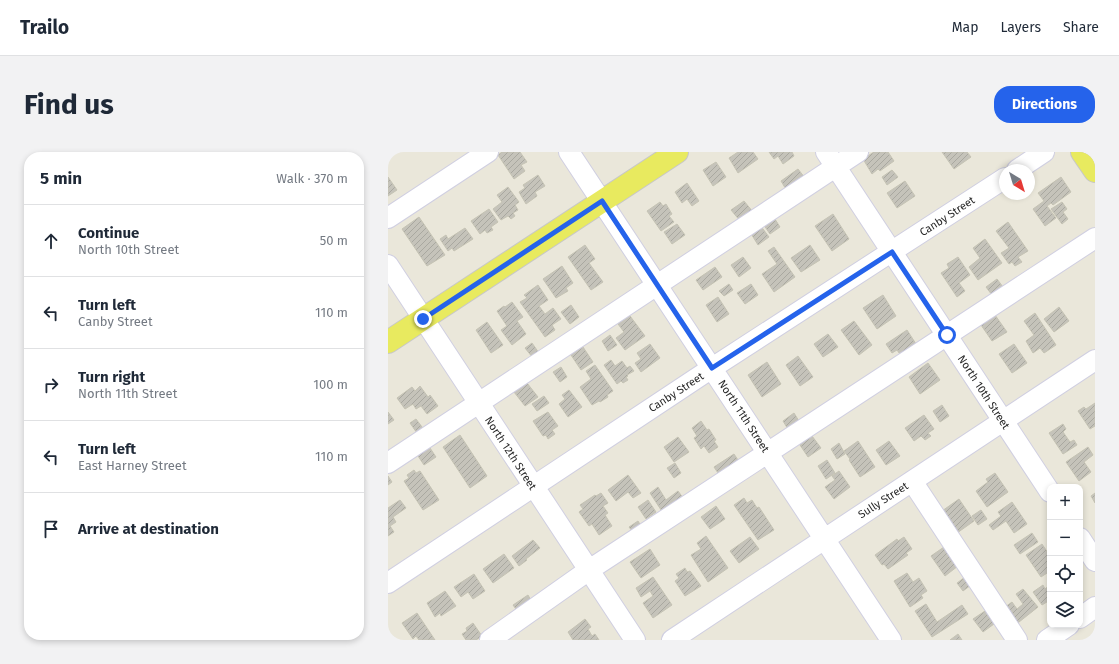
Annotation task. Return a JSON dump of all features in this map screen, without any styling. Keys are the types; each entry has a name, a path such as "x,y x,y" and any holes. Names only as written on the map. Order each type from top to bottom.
{"main road":[{"path":"388,342 677,152"},
{"path":"1082,152 1095,171"}],"street":[{"path":"388,218 488,152"},
{"name":"North 11th Street","path":"569,152 891,640"},
{"path":"388,463 657,285 831,159 858,152"},
{"path":"1026,164 1044,152"},
{"name":"North 10th Street","path":"831,159 1047,487"},
{"name":"Canby Street","path":"388,582 712,368 999,182"},
{"path":"490,640 589,570 1095,238"},
{"name":"North 12th Street","path":"388,265 635,640"},
{"name":"Sully Street","path":"672,640 1003,421 1093,364"},
{"path":"912,481 1017,640"},
{"path":"1083,543 1095,561"},
{"path":"1083,616 1095,608"},
{"path":"1047,640 1065,628"}],"building":[{"path":"502,152 520,152 527,162 521,165 525,171 514,179 498,155"},
{"path":"738,152 753,152 758,159 738,173 729,158"},
{"path":"769,152 792,152 794,156 783,164 778,156 774,159"},
{"path":"874,152 888,152 894,161 880,171 878,169 872,174 863,159"},
{"path":"942,152 967,152 971,157 954,169"},
{"path":"716,162 726,177 713,186 703,170"},
{"path":"798,169 805,178 787,191 781,181"},
{"path":"892,170 898,177 887,185 882,177"},
{"path":"538,175 545,186 535,192 537,196 526,204 519,192 525,188 523,185"},
{"path":"388,177 397,190 388,196"},
{"path":"1061,177 1071,192 1053,205 1051,203 1047,206 1056,218 1045,226 1033,209 1044,201 1038,193"},
{"path":"905,181 915,196 897,208 887,193"},
{"path":"687,183 699,201 692,206 687,199 682,203 675,192"},
{"path":"508,187 519,202 515,205 518,210 513,213 515,216 511,219 508,216 501,220 493,209 502,202 497,195"},
{"path":"744,201 753,212 741,222 731,210"},
{"path":"660,202 663,206 666,204 672,214 669,216 674,222 661,231 647,211"},
{"path":"1062,202 1067,209 1063,212 1068,219 1062,224 1051,209"},
{"path":"489,209 498,222 491,227 493,230 487,233 485,230 480,234 471,221"},
{"path":"833,214 849,239 832,251 815,226"},
{"path":"773,216 780,227 770,234 763,224"},
{"path":"419,217 445,255 427,266 402,229"},
{"path":"1008,222 1028,251 1018,257 1022,262 1015,266 1012,262 1009,264 1001,253 1009,248 996,231"},
{"path":"677,224 685,235 672,244 664,232"},
{"path":"760,225 769,237 758,245 750,232"},
{"path":"465,228 473,239 454,251 452,248 448,251 440,239 446,235 448,239"},
{"path":"985,239 1002,263 978,280 969,267 980,258 973,248"},
{"path":"585,245 595,259 589,263 603,282 591,290 568,257"},
{"path":"810,245 820,260 801,272 791,258"},
{"path":"774,247 795,277 774,292 762,274 777,264 768,251"},
{"path":"743,257 751,268 739,277 731,265"},
{"path":"958,257 970,275 959,283 965,291 957,297 941,273 949,268 947,264"},
{"path":"562,266 573,283 566,288 568,291 556,298 543,279"},
{"path":"715,267 722,277 703,290 696,280"},
{"path":"997,279 1006,291 995,299 986,287"},
{"path":"729,284 733,290 724,296 719,291"},
{"path":"751,284 758,295 745,304 737,293"},
{"path":"538,285 548,300 539,306 545,314 553,308 561,319 552,325 555,330 545,337 520,302 527,298 524,295"},
{"path":"883,295 896,316 877,329 863,308"},
{"path":"718,297 729,314 717,322 706,305"},
{"path":"512,302 523,317 517,321 526,334 512,345 501,330 507,326 497,311"},
{"path":"571,305 579,317 570,324 561,312"},
{"path":"1059,307 1069,321 1054,332 1044,319"},
{"path":"1035,313 1056,345 1044,353 1040,348 1033,353 1026,341 1034,335 1024,321"},
{"path":"995,315 1007,332 992,341 981,325"},
{"path":"630,316 645,336 625,350 616,338 624,332 618,324"},
{"path":"854,321 872,345 859,355 841,330"},
{"path":"487,322 503,345 491,353 476,330"},
{"path":"907,330 918,347 902,357 897,350 892,353 886,344"},
{"path":"828,334 838,347 823,357 814,344"},
{"path":"610,335 617,345 608,351 602,341"},
{"path":"532,343 539,353 533,358 525,348"},
{"path":"650,344 660,358 641,372 635,363 641,359 637,353"},
{"path":"1014,344 1027,363 1012,373 999,354"},
{"path":"583,347 593,362 581,370 571,355"},
{"path":"798,356 813,377 800,386 786,365"},
{"path":"611,360 615,366 622,361 627,368 630,366 634,371 627,375 628,376 626,377 628,380 623,383 621,381 617,384 604,365"},
{"path":"767,362 781,384 762,397 748,375"},
{"path":"928,363 940,380 920,394 909,377"},
{"path":"595,365 613,391 607,395 608,397 592,405 580,387 591,379 586,371"},
{"path":"561,367 567,377 560,382 553,372"},
{"path":"527,383 538,397 525,406 514,392"},
{"path":"420,386 428,397 430,395 438,406 427,414 421,406 416,409 413,404 405,409 397,398 412,387 415,391"},
{"path":"569,390 582,407 568,417 559,404 565,399 562,395"},
{"path":"544,396 549,403 537,411 532,404"},
{"path":"1095,403 1095,426 1090,429 1078,411 1084,407 1086,409"},
{"path":"942,405 949,416 940,422 933,411"},
{"path":"388,412 394,420 388,424"},
{"path":"548,412 558,426 552,430 555,434 548,439 546,435 543,436 533,421"},
{"path":"794,413 802,426 791,434 783,421"},
{"path":"924,415 934,429 928,433 931,436 925,440 921,436 914,441 905,428"},
{"path":"416,419 425,431 419,436 410,423"},
{"path":"701,421 707,430 709,429 716,440 714,441 718,447 709,453 704,446 701,449 694,438 697,436 692,428"},
{"path":"1063,424 1066,429 1063,432 1070,442 1074,440 1077,445 1063,454 1049,433"},
{"path":"460,435 487,476 470,488 443,447"},
{"path":"812,436 821,448 808,457 800,445"},
{"path":"678,437 689,452 674,462 664,447"},
{"path":"858,441 875,467 860,477 844,451"},
{"path":"889,441 900,456 886,465 876,450"},
{"path":"839,443 845,454 837,459 831,449"},
{"path":"428,445 436,457 424,465 416,453"},
{"path":"1088,447 1093,455 1084,462 1091,472 1079,481 1066,462"},
{"path":"734,454 742,466 722,479 714,467"},
{"path":"827,460 835,473 826,479 818,466"},
{"path":"675,463 681,473 674,478 667,468"},
{"path":"414,470 416,473 420,471 439,500 423,510 404,481 409,478 407,475"},
{"path":"839,471 850,487 834,499 825,487 835,480 832,476"},
{"path":"995,473 1008,492 987,507 976,491 988,482 986,479"},
{"path":"628,475 641,493 633,498 628,492 616,501 608,490"},
{"path":"388,476 392,482 388,485"},
{"path":"658,487 666,500 678,491 686,502 665,516 650,493"},
{"path":"601,493 608,503 603,506 608,513 605,515 612,526 599,535 592,524 589,526 579,512 583,509 580,505 595,495 596,496"},
{"path":"1095,493 1095,503 1091,496"},
{"path":"744,498 747,503 752,500 757,508 759,507 774,530 758,540 734,505"},
{"path":"959,499 974,521 957,533 942,511"},
{"path":"400,500 406,508 393,517 396,522 390,526 394,532 388,536 388,508"},
{"path":"648,500 656,512 646,519 638,507"},
{"path":"1012,502 1027,524 1014,533 1006,521 993,530 989,525 1001,516 998,512"},
{"path":"716,506 725,519 710,529 701,517"},
{"path":"981,510 987,519 978,525 972,516"},
{"path":"638,521 644,531 636,536 629,527"},
{"path":"1032,533 1038,542 1020,554 1014,545"},
{"path":"706,536 728,568 708,582 691,555 701,549 697,543"},
{"path":"750,537 759,549 739,563 730,551"},
{"path":"904,537 912,549 906,553 908,555 888,569 884,564 882,565 875,555 897,539 898,541"},
{"path":"533,540 540,548 519,566 512,556"},
{"path":"1042,544 1047,552 1047,573 1041,577 1026,555"},
{"path":"944,547 958,566 945,576 931,556"},
{"path":"650,549 660,565 641,578 630,562"},
{"path":"504,554 514,568 493,583 483,569"},
{"path":"685,568 687,572 690,571 701,586 685,596 675,581 679,578 676,574"},
{"path":"907,573 913,582 919,578 927,591 921,595 923,598 910,607 894,581"},
{"path":"474,574 485,591 473,599 468,592 461,597 454,587"},
{"path":"969,574 975,582 963,591 957,583"},
{"path":"653,577 672,605 653,618 643,603 653,596 650,591 641,597 636,588"},
{"path":"1043,585 1045,589 1047,587 1047,602 1042,605 1033,592"},
{"path":"1023,589 1038,607 1014,626 1001,610 1012,602 1017,609 1023,604 1016,594"},
{"path":"445,591 456,606 441,616 440,613 435,617 427,603"},
{"path":"528,595 532,602 518,612 513,605"},
{"path":"926,604 937,622 962,605 968,614 932,637 915,611"},
{"path":"985,611 994,624 983,632 973,619"},
{"path":"417,613 435,640 419,640 416,636 413,639 402,623"},
{"path":"585,619 591,627 588,629 592,636 595,634 599,640 573,640 568,632"},
{"path":"473,623 482,636 476,640 466,640 462,634 467,631 466,628"},
{"path":"958,634 962,640 950,640"}],"route":[{"path":"423,319 602,201 712,368 892,252 947,335"}]}
